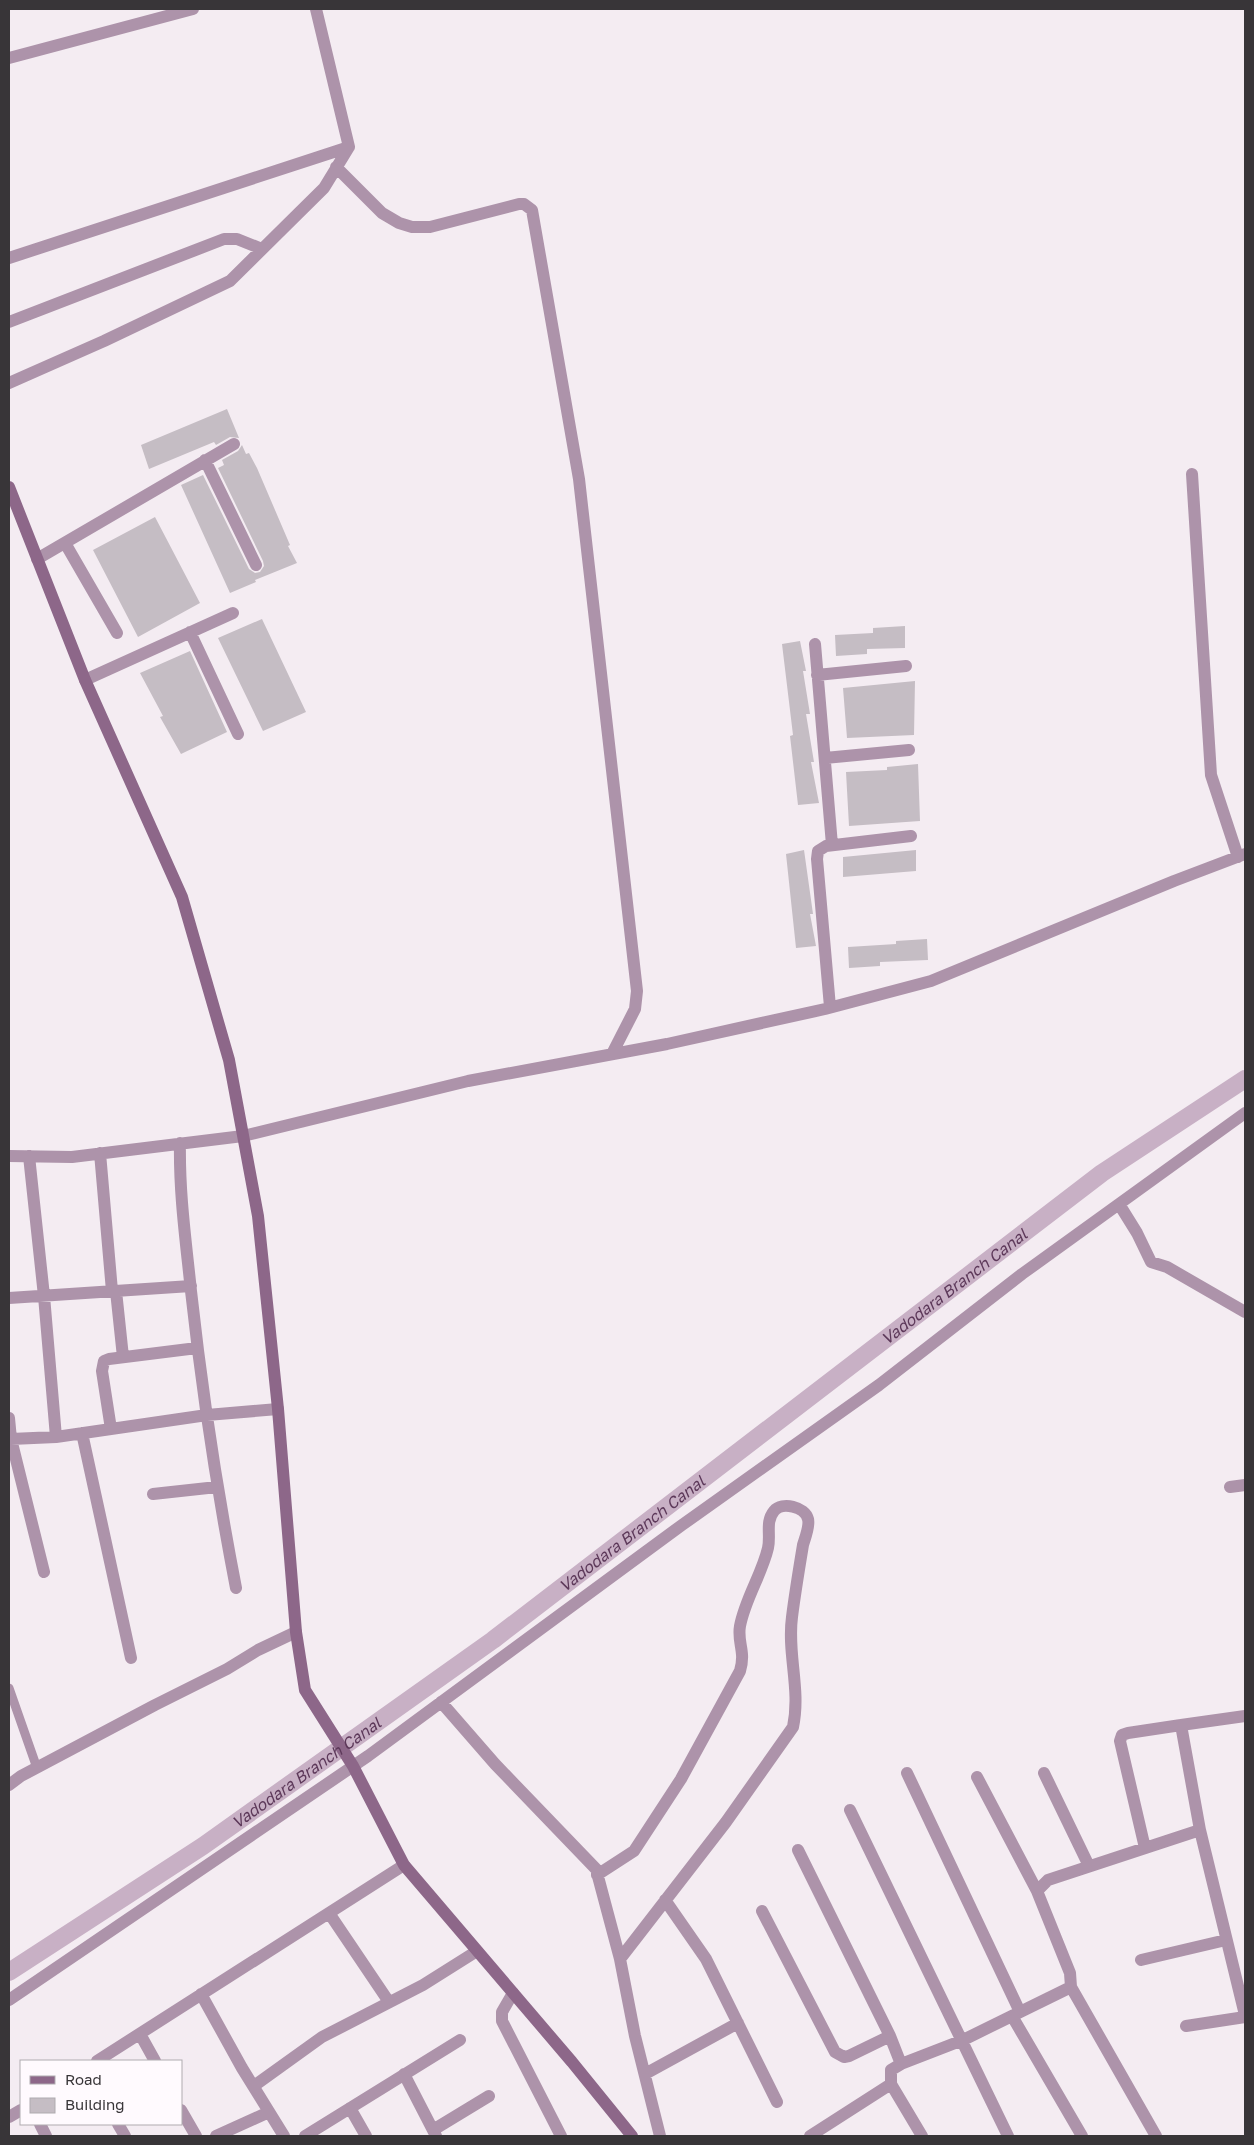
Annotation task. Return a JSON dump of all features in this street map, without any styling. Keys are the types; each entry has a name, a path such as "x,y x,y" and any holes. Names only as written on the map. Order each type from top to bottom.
{"street":[{"path":"9,58 193,9"},
{"path":"9,383 104,341 230,281 324,188 349,147 316,9"},
{"path":"9,258 349,147"},
{"path":"336,167 382,213 399,223 412,227 430,227 519,204 524,204 532,210 579,479 637,991 635,1009 612,1054"},
{"path":"9,322 224,238 238,239 262,250"},
{"path":"37,559 234,444"},
{"path":"205,460 256,565"},
{"path":"9,1156 72,1157 243,1136 468,1081 612,1054 830,1007 931,981 1242,856 1211,775 1192,474"},
{"path":"9,487 85,680 182,897 229,1060 258,1216 278,1409 296,1632 305,1690 351,1762 404,1865 514,1993 632,2136"},
{"path":"65,543 117,633"},
{"path":"85,680 233,613"},
{"path":"190,632 238,734"},
{"path":"815,644 832,845"},
{"path":"818,675 906,666"},
{"path":"825,758 909,750"},
{"path":"830,1007 817,860 818,851 832,845 911,836"},
{"path":"9,2000 351,1762 441,1702 879,1385 1022,1274 1245,1113"},
{"path":"180,1143 180,1182 197,1348 217,1487 236,1588"},
{"path":"100,1153 114,1291 123,1357"},
{"path":"29,1156 44,1296 56,1437"},
{"path":"1119,1204 1138,1233 1150,1261 1167,1266 1245,1312"},
{"path":"9,1298 191,1286"},
{"path":"111,1429 102,1366 104,1361 197,1348"},
{"path":"11,1439 56,1437 206,1415 278,1409"},
{"path":"9,1418 11,1439 44,1572"},
{"path":"82,1433 131,1658"},
{"path":"1230,1487 1245,1485"},
{"path":"153,1494 217,1487"},
{"path":"597,1875 634,1851 681,1779 740,1671 744,1659 740,1626 768,1546 768,1522 774,1510 782,1505 804,1512 809,1524 803,1548 792,1620 793,1666 797,1691 797,1709 793,1727 726,1822 620,1959"},
{"path":"9,1785 155,1704 227,1669 258,1650 296,1632"},
{"path":"441,1702 495,1764 596,1869 620,1959 660,2136"},
{"path":"1145,1848 1120,1740 1122,1736 1128,1733 1181,1724 1245,1716"},
{"path":"1181,1724 1200,1830 1245,2016 1186,2026"},
{"path":"907,1773 1016,2014 1082,2136"},
{"path":"1044,1773 1089,1866"},
{"path":"977,1777 1037,1892 1070,1973 1071,1987 1156,2136"},
{"path":"850,1810 1008,2136"},
{"path":"1037,1892 1048,1880 1200,1830"},
{"path":"798,1850 890,2036 901,2064"},
{"path":"99,2060 404,1865"},
{"path":"665,1900 706,1959 777,2102"},
{"path":"762,1911 835,2052 844,2057 849,2056 890,2036"},
{"path":"329,1913 389,2002"},
{"path":"1141,1960 1226,1940"},
{"path":"254,2086 322,2037 423,1985 477,1950"},
{"path":"922,2136 891,2084 891,2070 901,2064 963,2040 1071,1987"},
{"path":"514,1993 502,2012 502,2021 561,2136"},
{"path":"201,1994 284,2136"},
{"path":"645,2074 738,2023"},
{"path":"140,2034 154,2060"},
{"path":"305,2136 460,2040"},
{"path":"404,2074 434,2133 489,2096"},
{"path":"810,2136 891,2084"},
{"path":"350,2108 366,2136"},
{"path":"9,2117 20,2111"},
{"path":"182,2112 196,2136"},
{"path":"216,2136 269,2112"},
{"path":"119,2125 125,2136"}],"lane":[{"path":"9,1688 37,1768"}],"building":[{"path":"227,409 239,438 230,437 216,445 214,442 149,469 141,445"},
{"path":"242,445 246,454 249,453 257,468 290,545 288,546 297,563 255,580 256,582 230,593 181,485 203,475 249,569 255,573 260,572 264,566 263,561 218,468 224,465 222,460 238,451"},
{"path":"155,517 200,603 138,637 93,550"},
{"path":"262,619 306,712 263,731 218,638"},
{"path":"905,626 905,648 867,649 867,654 836,656 835,635 873,633 873,628"},
{"path":"800,641 806,671 803,671 810,714 806,714 814,762 811,762 819,803 798,805 790,736 793,735 782,644"},
{"path":"190,651 227,732 181,754 160,717 163,716 140,673"},
{"path":"915,681 914,735 847,738 843,688"},
{"path":"918,764 920,821 849,826 846,772 887,770 887,767"},
{"path":"804,850 813,914 810,914 816,946 796,948 786,854"},
{"path":"916,850 916,871 843,877 843,857"},
{"path":"927,939 928,960 880,962 880,966 849,968 848,947 896,944 896,941"}],"waterway":[{"name":"Vadodara Branch Canal","path":"9,1972 203,1846 493,1640 1102,1173 1245,1079"}]}
